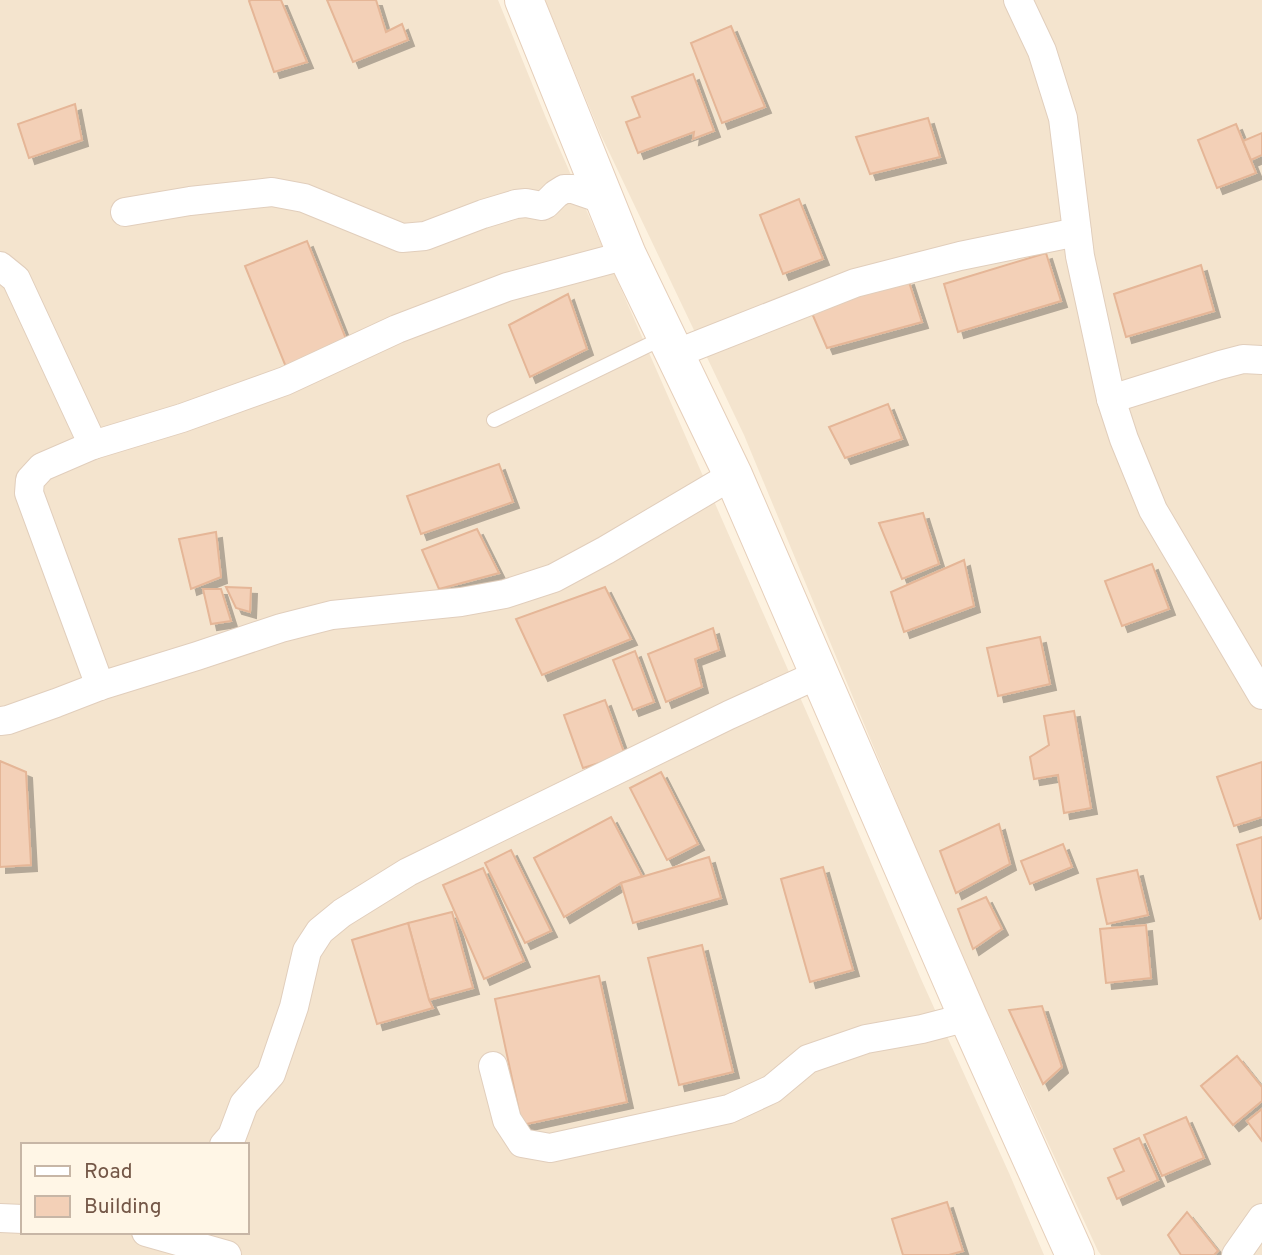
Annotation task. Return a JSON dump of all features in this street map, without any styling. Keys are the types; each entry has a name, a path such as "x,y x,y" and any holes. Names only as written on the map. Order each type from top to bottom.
{"street":[{"path":"524,0 627,255 733,475 968,1017 1075,1255"},
{"path":"1018,0 1042,51 1063,118 1080,256 1111,399 1124,439 1153,510 1262,695"},
{"path":"125,212 190,201 272,192 304,198 402,238 425,236 516,204 542,206 564,189 573,189 605,201"},
{"path":"671,345 855,283 960,256 1077,232"},
{"path":"100,686 29,493 34,474 41,467 93,445 182,418 285,381 397,329 508,287 627,255"},
{"path":"0,266 16,279 93,445"},
{"path":"1111,399 1243,359 1262,360"},
{"path":"0,721 281,628 332,615 461,602 505,594 554,578 733,475"},
{"path":"226,1143 232,1136 244,1104 271,1074 294,1007 307,951 320,931 342,913 408,872 729,715 819,674"},
{"path":"493,1066 507,1120 523,1143 550,1148 729,1109 772,1089 808,1059 866,1040 968,1017"},
{"path":"0,1218 21,1219"},
{"path":"1236,1255 1262,1218"},
{"path":"153,1234 227,1255"}],"lane":[{"path":"494,420 671,345"}],"shaded area":[{"path":"0,0 498,0 546,118 1044,1255 0,1255"},
{"path":"545,0 1262,0 1262,1255 1101,1255 1098,1251 953,938 744,435 600,133"}],"building":[{"path":"281,0 307,62 274,72 249,1"},
{"path":"327,0 376,0 386,32 402,24 408,40 353,62"},
{"path":"731,26 765,107 722,123 691,43"},
{"path":"693,74 714,131 693,139 694,132 638,153 626,122 640,117 632,97"},
{"path":"75,104 82,140 29,158 18,124"},
{"path":"928,118 940,157 870,174 856,137"},
{"path":"1236,124 1256,173 1217,188 1198,140"},
{"path":"1262,133 1262,155 1251,160 1243,141"},
{"path":"799,199 823,259 783,274 760,215"},
{"path":"307,241 348,344 288,372 245,266"},
{"path":"1046,253 1061,301 958,332 944,284"},
{"path":"1201,265 1214,311 1126,337 1114,294"},
{"path":"908,279 922,322 827,348 811,311"},
{"path":"568,294 587,349 530,377 509,325"},
{"path":"888,404 902,439 845,458 829,427"},
{"path":"499,464 513,502 421,534 407,496"},
{"path":"923,513 939,564 902,579 879,523"},
{"path":"477,529 499,573 439,589 422,550"},
{"path":"216,532 221,577 191,589 179,539"},
{"path":"964,560 974,606 904,632 891,592"},
{"path":"1152,564 1169,609 1122,626 1105,581"},
{"path":"226,587 251,588 250,612 236,608"},
{"path":"605,587 631,639 542,675 516,619"},
{"path":"203,589 221,589 231,621 211,624"},
{"path":"713,628 719,650 695,659 702,687 666,702 648,654"},
{"path":"1040,637 1050,684 998,696 987,648"},
{"path":"635,651 654,702 633,710 613,660"},
{"path":"605,700 625,755 583,768 564,715"},
{"path":"1074,711 1091,808 1064,813 1058,775 1034,779 1030,757 1049,745 1044,716"},
{"path":"0,761 26,772 31,865 0,867"},
{"path":"1262,762 1262,817 1234,826 1217,777"},
{"path":"661,772 698,844 667,860 630,788"},
{"path":"611,817 642,876 621,883 564,917 534,858"},
{"path":"999,824 1010,864 956,893 940,851"},
{"path":"1262,837 1262,918 1260,919 1237,845"},
{"path":"1063,844 1072,867 1030,884 1021,861"},
{"path":"511,850 551,931 525,943 485,863"},
{"path":"709,857 721,898 633,923 621,883"},
{"path":"823,867 853,970 810,982 781,879"},
{"path":"483,868 524,961 484,979 443,885"},
{"path":"1137,870 1148,915 1107,924 1097,879"},
{"path":"986,897 1002,929 973,949 958,909"},
{"path":"452,912 473,988 429,1000 408,923"},
{"path":"408,923 433,1008 377,1024 352,940"},
{"path":"1146,925 1151,978 1106,983 1100,929"},
{"path":"702,945 733,1072 679,1085 648,958"},
{"path":"599,976 627,1102 522,1125 495,999"},
{"path":"1042,1006 1062,1067 1043,1084 1009,1010"},
{"path":"1237,1056 1262,1087 1262,1101 1233,1125 1201,1086"},
{"path":"1262,1109 1262,1141 1247,1121"},
{"path":"1186,1117 1204,1158 1162,1176 1144,1135"},
{"path":"1139,1138 1158,1180 1117,1199 1108,1178 1124,1171 1114,1149"},
{"path":"947,1202 963,1251 949,1255 903,1255 892,1219"},
{"path":"1187,1212 1218,1251 1214,1255 1181,1255 1168,1235"}]}
